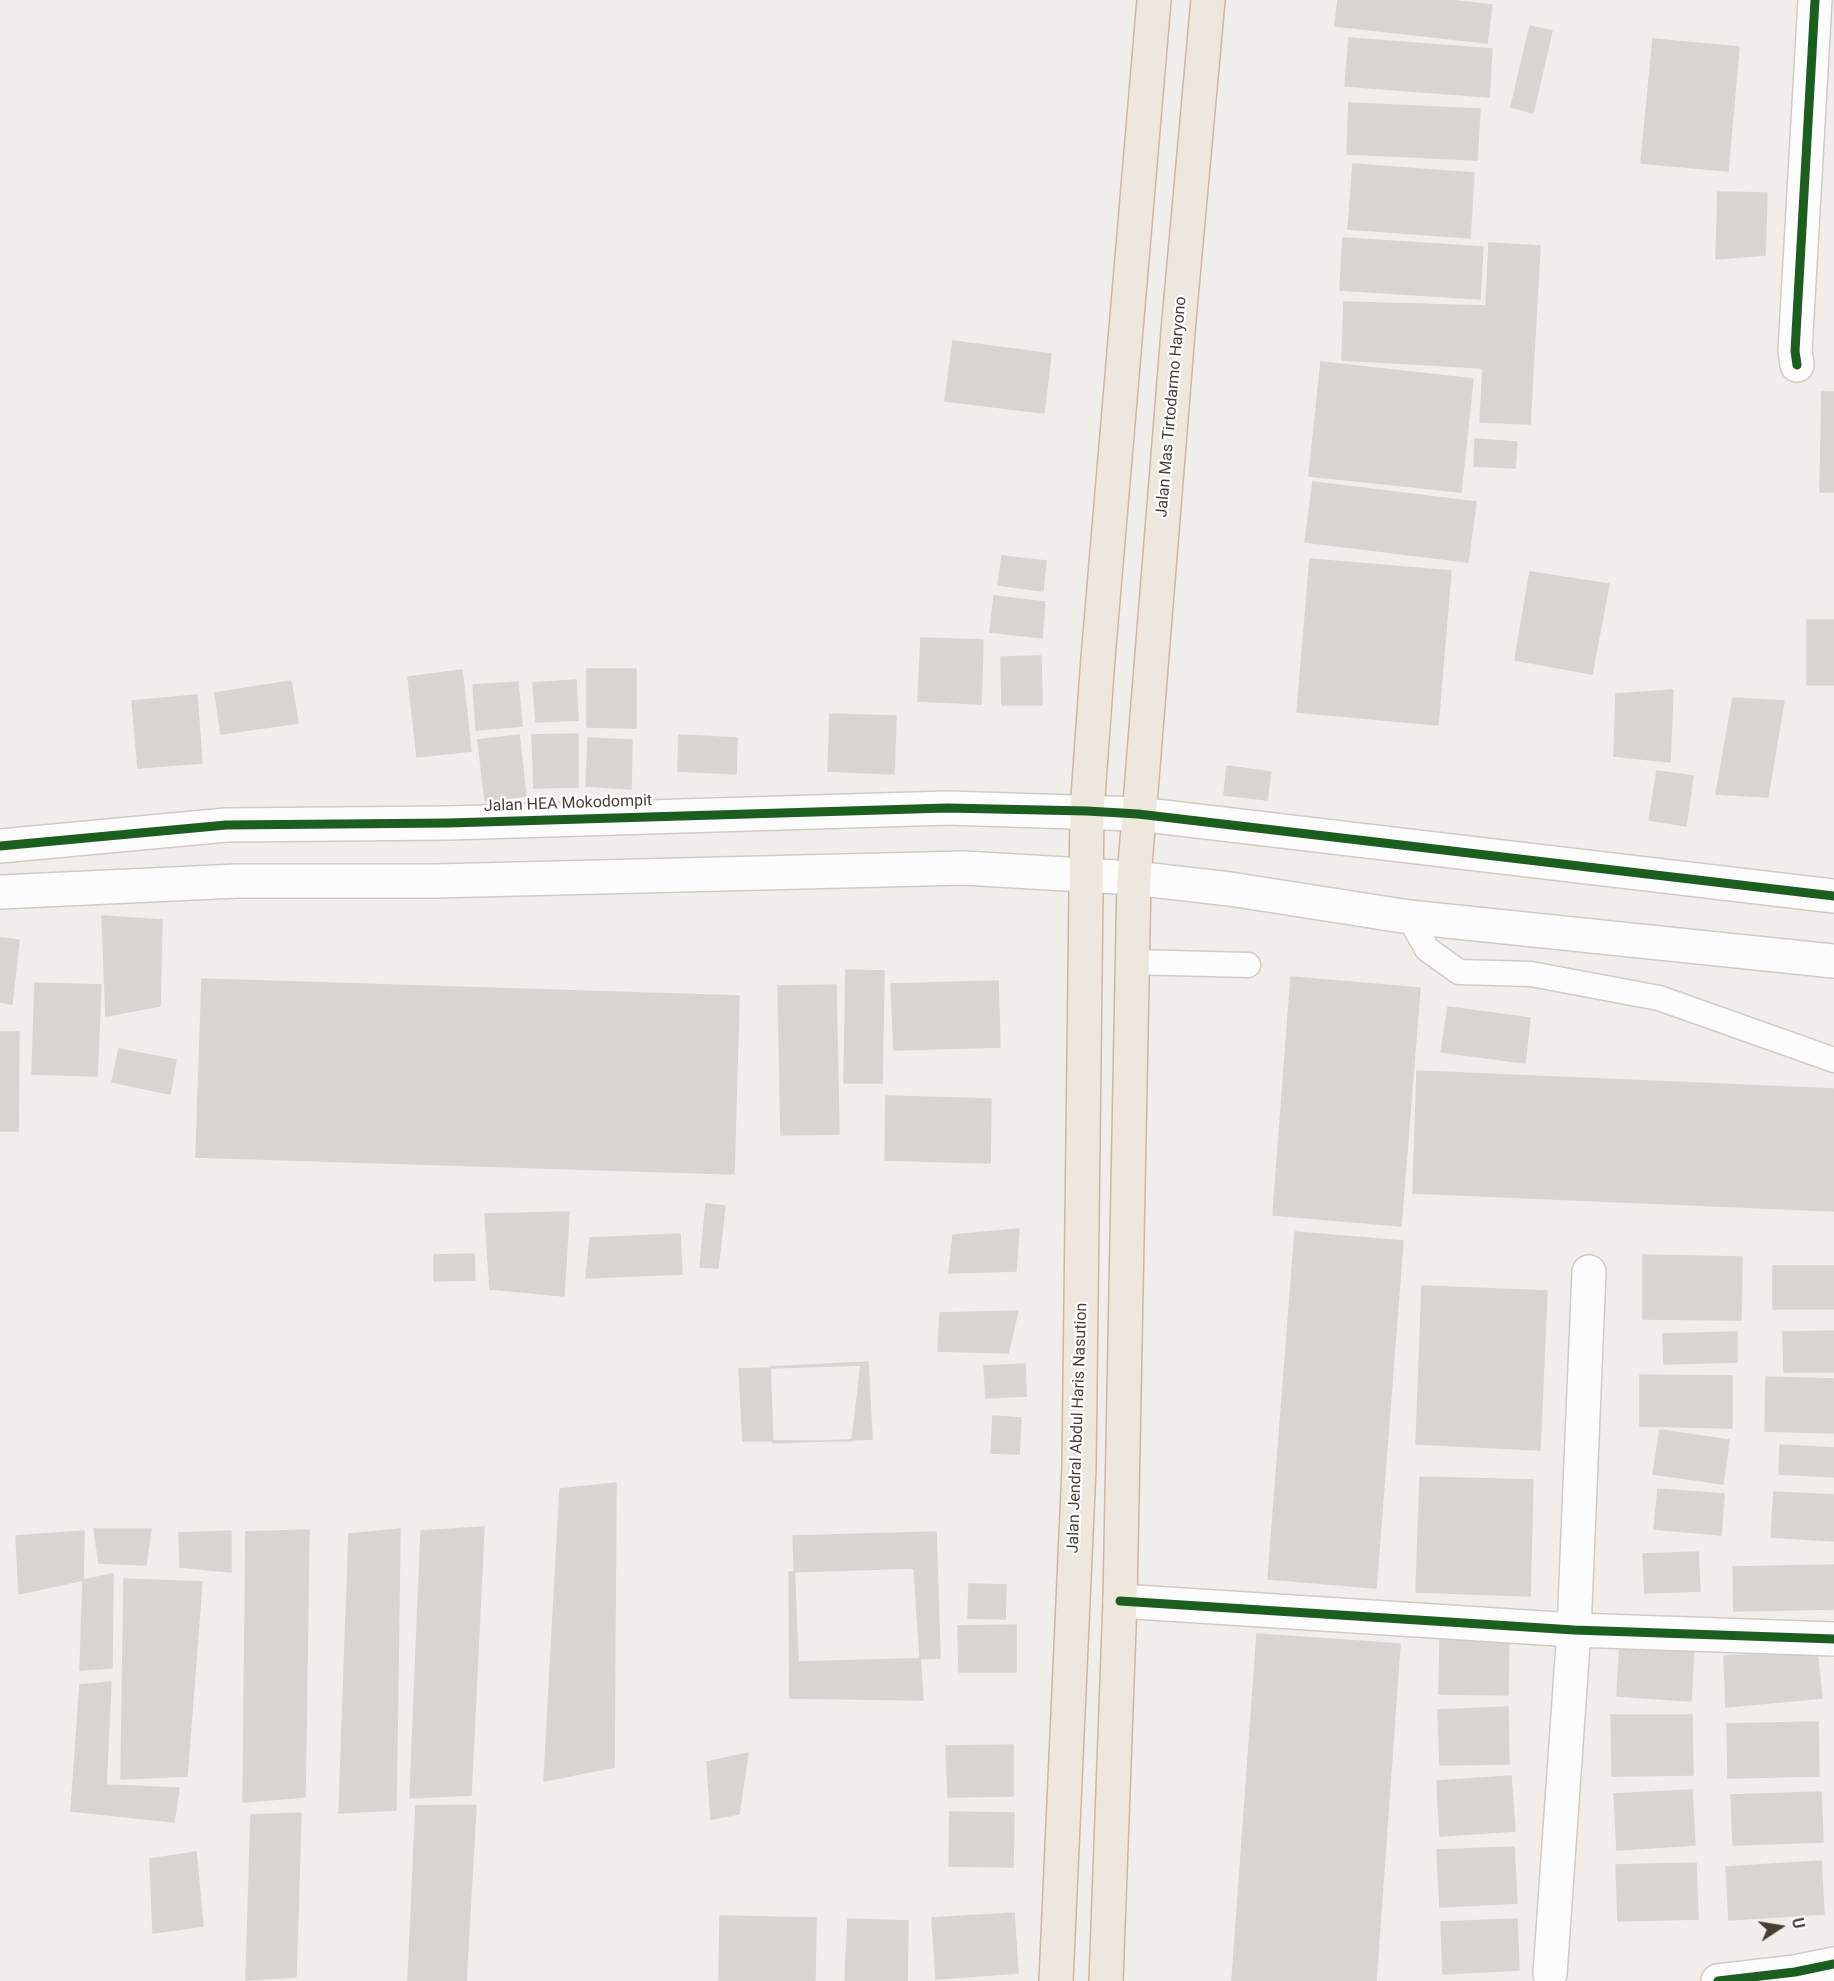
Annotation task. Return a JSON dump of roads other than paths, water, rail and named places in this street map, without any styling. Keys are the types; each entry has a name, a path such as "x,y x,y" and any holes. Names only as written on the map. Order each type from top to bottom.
{"highway":[{"path":"1087,811 1154,0"},
{"name":"Jalan Mas Tirtodarmo Haryono","path":"1134,878 1178,332 1208,0"},
{"name":"Jalan Jendral Abdul Haris Nasution","path":"1056,1981 1079,1468 1087,811"},
{"path":"1106,1981 1120,1601 1134,878"},
{"path":"1058,1918 1108,1922"}],"street":[{"path":"1797,365 1795,351 1815,0"},
{"name":"Jalan HEA Mokodompit","path":"0,846 226,825 448,823 947,808 1087,811 1138,814 1834,896"},
{"path":"115,835 119,886"},
{"path":"0,892 237,881 436,881 964,868 1134,878 1409,917 1834,961"},
{"path":"1550,1974 1574,1630 1589,1272"},
{"path":"1120,1601 1574,1630 1834,1639"},
{"path":"1718,1981 1795,1972 1834,1964"}],"lane":[{"path":"1409,917 1428,949 1459,972 1531,974 1659,998 1834,1060"},
{"path":"1132,962 1248,965"}]}
